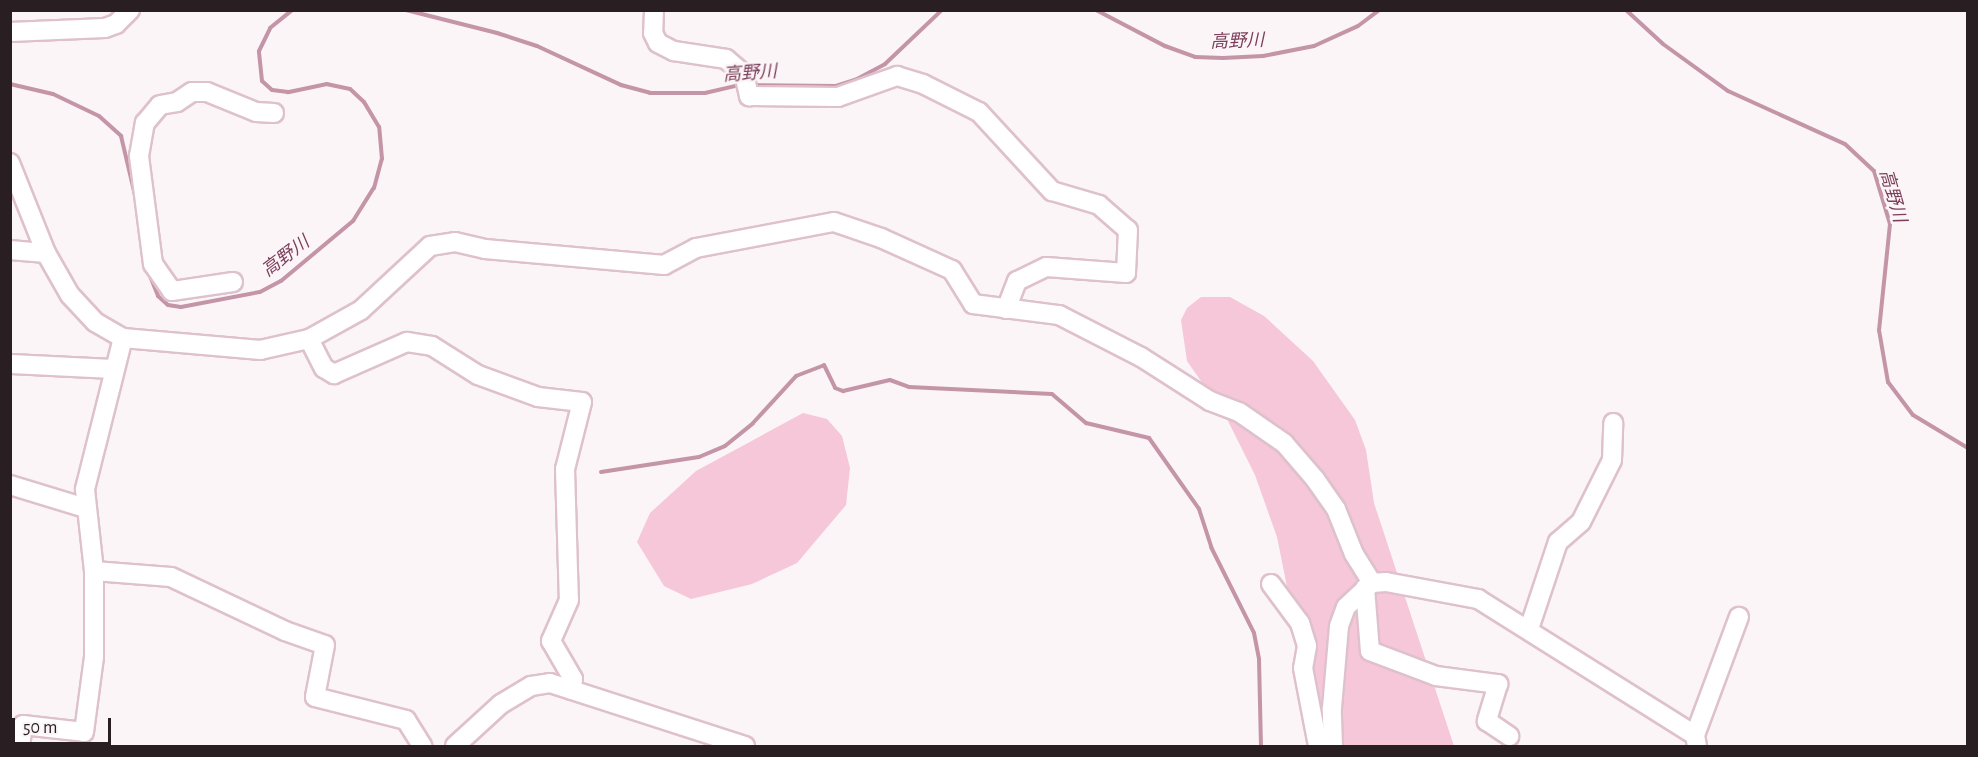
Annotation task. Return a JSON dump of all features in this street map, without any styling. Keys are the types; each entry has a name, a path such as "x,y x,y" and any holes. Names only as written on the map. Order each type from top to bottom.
{"street":[{"path":"10,32 105,28 116,24 130,10"},
{"path":"654,10 653,33 658,43 674,51 726,59 744,74 749,96 838,97 897,76 923,84 979,112 1052,190 1099,205 1128,230 1126,273 1046,267 1017,280 1006,309"},
{"path":"233,282 172,291 153,264 139,156 145,123 160,105 177,102 192,92 207,92 256,112 274,113"},
{"path":"10,163 46,253 81,309 95,322 123,338 260,350 309,339 361,310 430,246 455,243 496,250 664,265 696,248 834,222 952,270 973,304 1059,315 1141,357 1284,443 1336,509 1369,585 1370,651 1436,676 1498,684 1487,721 1509,736"},
{"path":"10,250 46,253"},
{"path":"20,747 23,725 84,732 94,657 94,571 85,508 85,489 123,338"},
{"path":"309,339 324,368 334,374 407,342 432,346 478,375 538,397 582,402 565,469 568,600 551,642 573,679 571,690"},
{"path":"10,364 114,369"},
{"path":"1529,629 1558,542 1581,522 1612,460 1613,423"},
{"path":"10,485 85,508"},
{"path":"94,571 171,577 285,631 325,645 315,697 406,720 422,747"},
{"path":"1270,584 1300,623 1307,646 1303,668 1318,747"},
{"path":"1332,747 1332,708 1339,626 1346,607 1369,585 1459,593 1478,599 1529,629 1696,741 1739,617"},
{"path":"455,747 501,704 531,686 550,683 745,747"}],"shaded area":[{"path":"1201,297 1230,297 1264,316 1313,361 1355,420 1366,450 1374,503 1454,746 1338,746 1297,636 1277,537 1255,475 1226,417 1187,361 1181,320 1187,308"},
{"path":"803,413 827,419 842,436 850,468 846,505 797,563 752,584 691,599 664,586 637,542 650,513 696,471"}],"waterway":[{"name":"高野川","path":"148,271 158,296 168,305 181,307 260,292 281,281 353,221 374,188 382,159 379,127 364,102 350,89 327,84 288,92 272,90 262,81 259,51 270,28 292,10"},
{"name":"高野川","path":"406,10 497,33 537,46 621,85 650,93 705,93 740,85"},
{"name":"高野川","path":"751,85 836,86 857,79 885,64 942,10"},
{"name":"高野川","path":"1096,10 1165,46 1195,57 1223,58 1263,56 1314,46 1358,26 1379,10"},
{"name":"高野川","path":"1626,10 1663,44 1728,91 1845,144 1874,171 1890,224 1879,330 1888,382 1913,415 1968,448"},
{"name":"高野川","path":"10,84 53,94 99,116 121,136 135,195"},
{"path":"601,472 699,457 725,446 753,423 796,376 824,365 835,388 843,391 890,380 909,387 1052,394 1086,423 1149,438 1199,509 1211,547 1254,633 1259,659 1261,746"}]}
